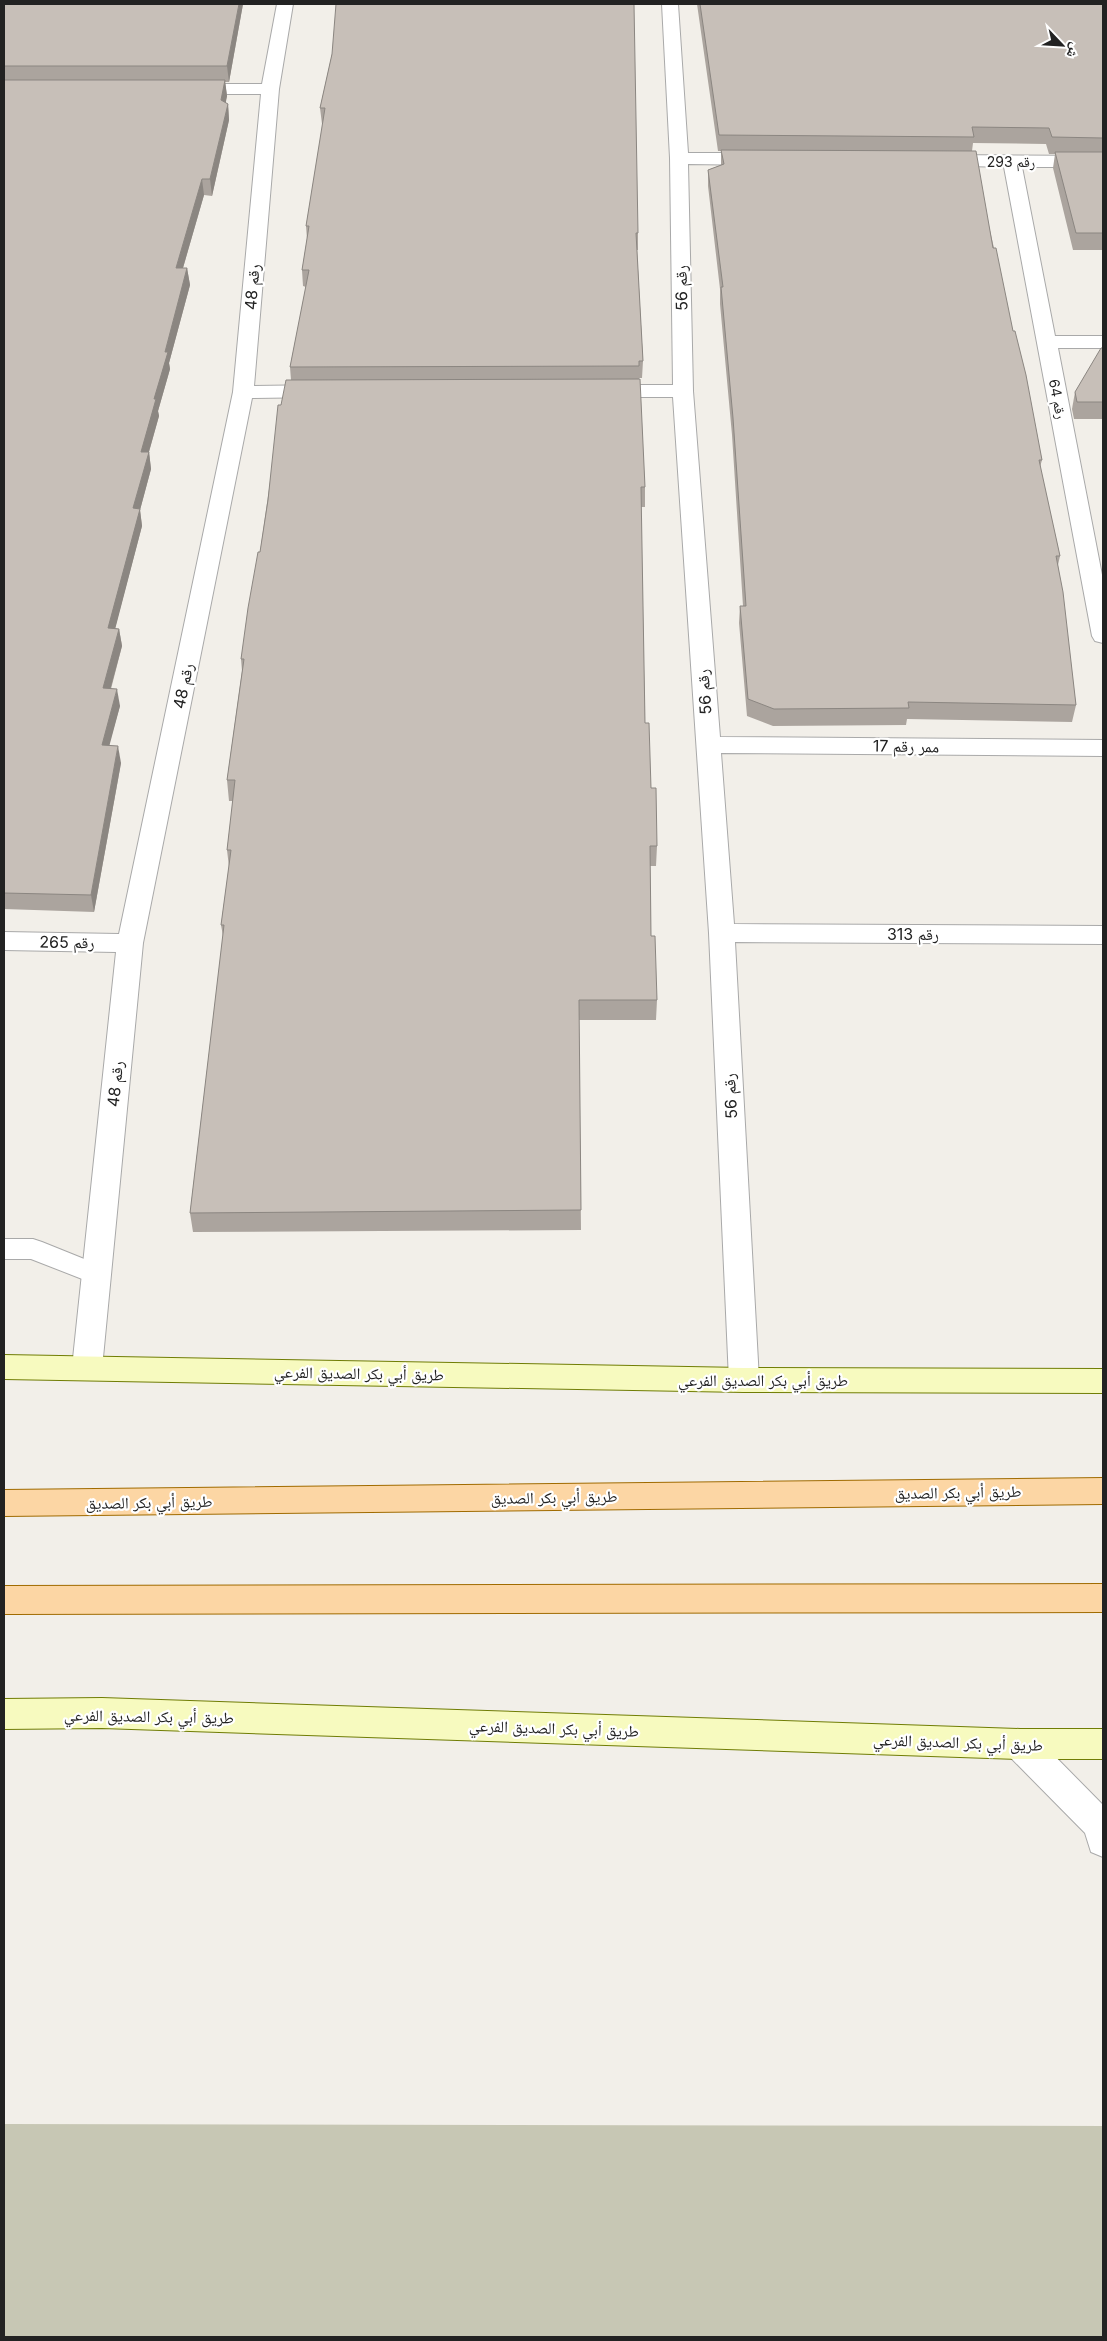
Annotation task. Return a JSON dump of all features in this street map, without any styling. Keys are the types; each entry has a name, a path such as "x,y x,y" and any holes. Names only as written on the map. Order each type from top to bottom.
{"main road":[{"name":"طريق أبي بكر الصديق الفرعي","path":"4,1367 744,1380 1103,1381"},
{"name":"طريق أبي بكر الصديق","path":"4,1503 1103,1491"},
{"path":"4,1600 1103,1598"},
{"name":"طريق أبي بكر الصديق الفرعي","path":"4,1714 102,1713 1020,1744 1103,1744"}],"street":[{"name":"رقم 48","path":"87,1368 95,1274 130,943 243,392 270,89 285,4"},
{"name":"رقم 56","path":"670,4 679,158 683,390 722,933 744,1380"},
{"path":"171,89 270,89"},
{"path":"679,158 777,159"},
{"name":"رقم 293","path":"924,161 1103,161"},
{"name":"رقم 64","path":"1012,162 1103,636"},
{"path":"1047,342 1103,342"},
{"path":"583,391 683,390"},
{"path":"243,392 343,391"},
{"name":"ممر رقم 17","path":"708,745 1103,748"},
{"name":"رقم 313","path":"722,933 1103,935"},
{"name":"رقم 265","path":"4,940 130,943"},
{"path":"1020,1744 1101,1826 1103,1841"}],"lane":[{"path":"4,1249 33,1249 95,1274"}],"shaded area":[{"path":"4,2124 1103,2126 1103,2337 4,2337"}],"building":[{"path":"4,4 239,4 227,66 4,66"},
{"path":"336,4 634,4 638,233 636,233 643,361 639,361 639,366 290,367 309,270 302,270 309,226 306,226 325,108 320,108 332,54"},
{"path":"700,4 1103,4 1103,138 1052,137 1049,128 972,127 974,137 719,135"},
{"path":"4,80 225,80 221,100 228,104 210,179 202,179 176,268 187,268 165,352 168,352 141,452 149,452 133,508 140,509 108,628 119,629 103,688 117,689 102,745 118,746 91,895 4,893"},
{"path":"721,150 976,151 993,248 996,248 1013,331 1015,331 1026,375 1042,460 1039,460 1060,556 1056,556 1063,592 1076,705 908,702 909,708 774,709 748,699 740,606 746,606 733,418 721,287 723,287 708,170 724,164"},
{"path":"1055,152 1103,152 1103,233 1076,233"},
{"path":"1101,348 1103,348 1103,402 1077,402 1075,392"},
{"path":"640,379 645,487 641,487 645,723 649,723 651,788 656,788 657,846 650,846 651,936 655,936 657,1000 579,1000 581,1210 190,1213 224,925 221,925 231,850 227,850 235,780 227,780 244,659 241,659 248,608 258,552 260,552 268,500 278,405 281,405 286,380"}]}
